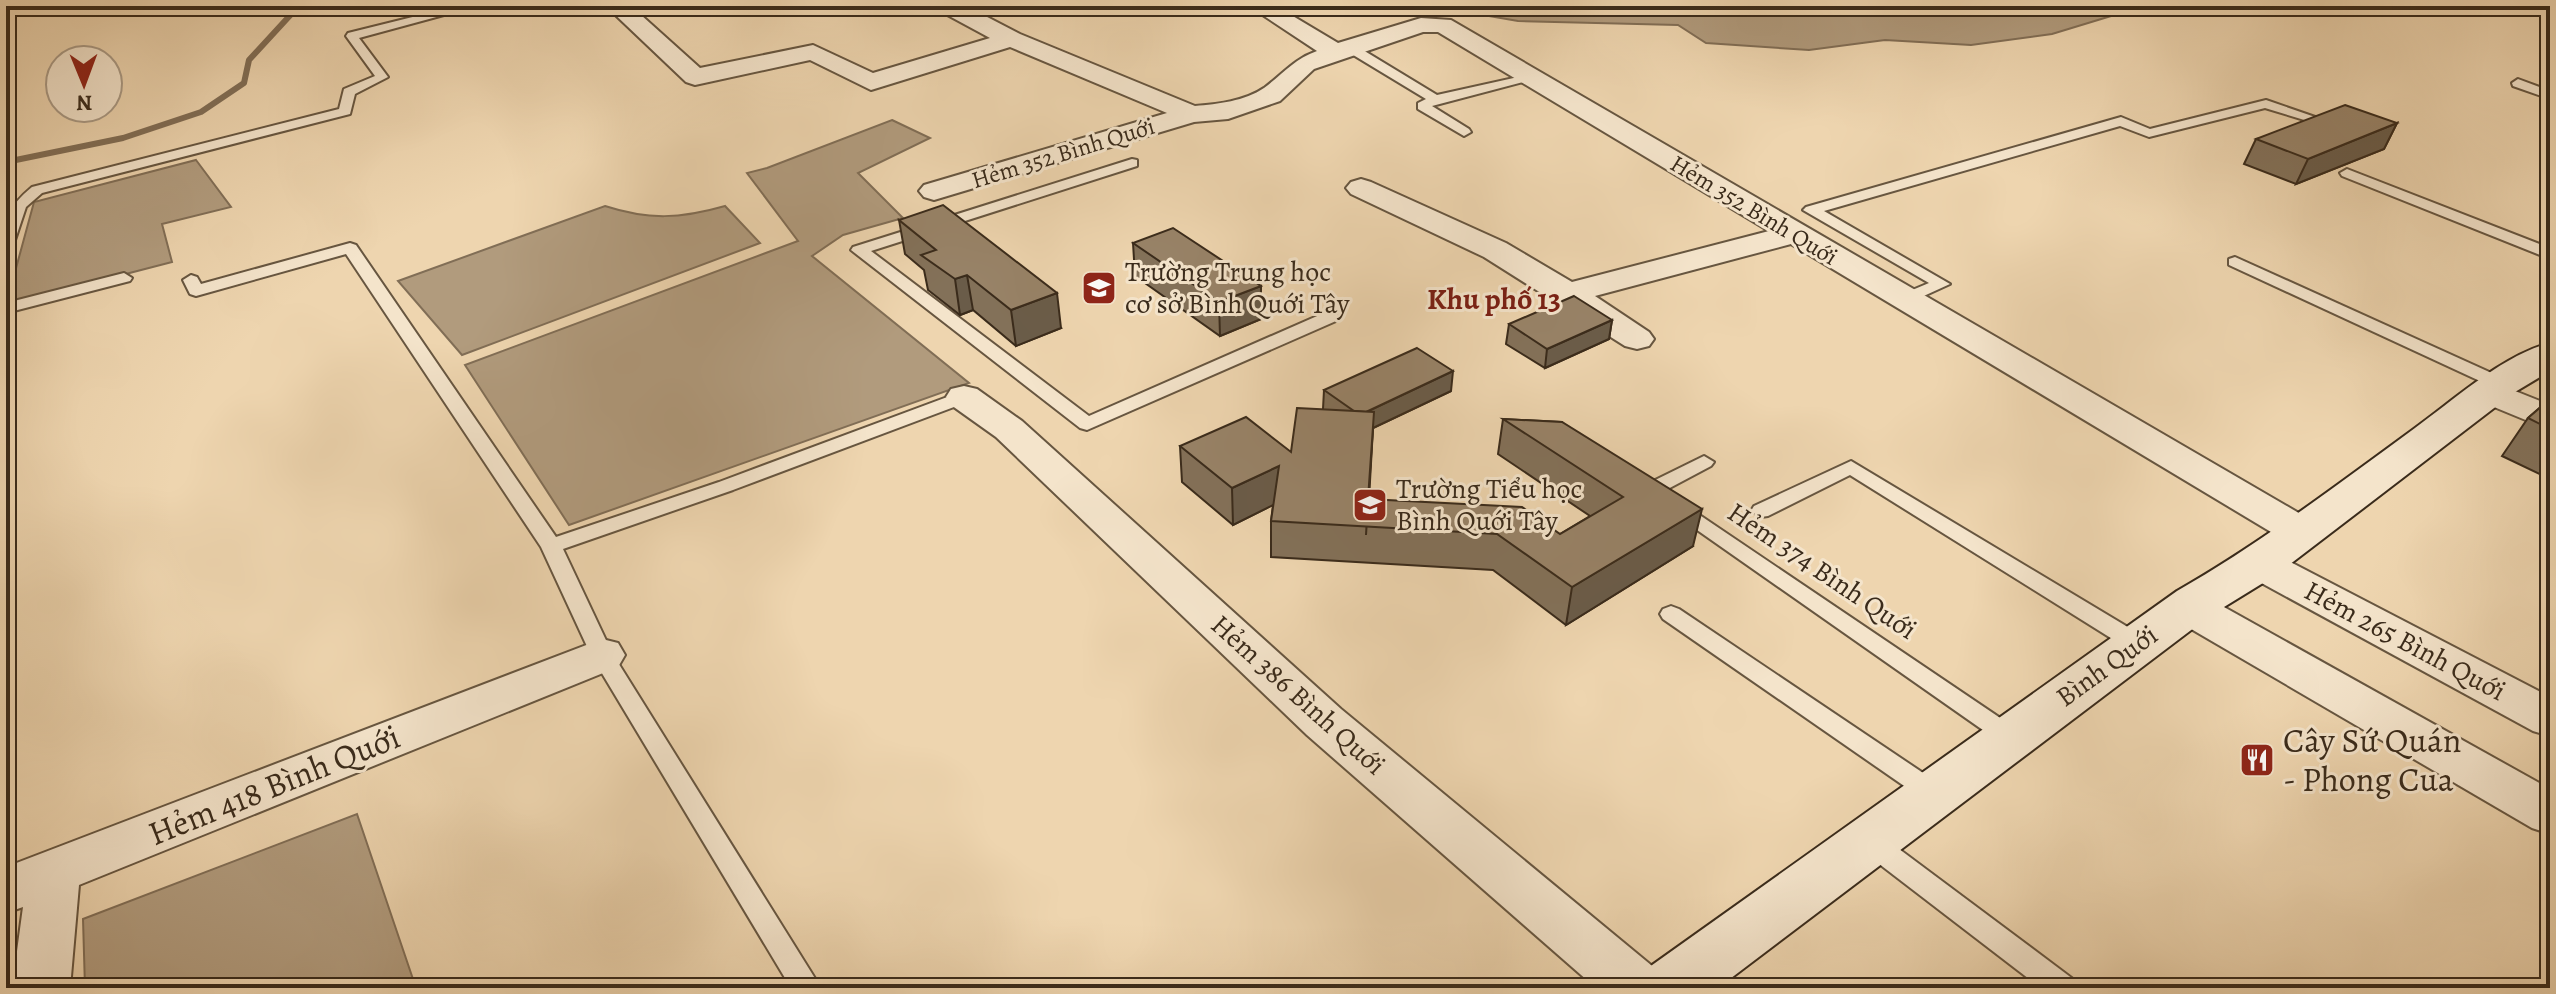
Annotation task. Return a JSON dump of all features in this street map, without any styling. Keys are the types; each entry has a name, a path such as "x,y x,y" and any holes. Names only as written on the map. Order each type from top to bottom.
{"main road":[{"name":"Bình Quới","path":"1670,988 2009,736 2190,608 2260,564 2526,372"}],"street":[{"path":"617,6 695,77 813,52 871,82 1011,39"},
{"name":"Hẻm 352 Bình Quới","path":"948,6 1011,39 1192,114"},
{"path":"1260,6 1342,50"},
{"name":"Hẻm 352 Bình Quới","path":"934,191 1192,114 1228,111 1271,95 1305,64 1421,25 1443,25 2301,532"},
{"path":"1093,142 1132,163"},
{"path":"1361,188 1495,250 1637,339"},
{"path":"1568,293 1793,234"},
{"path":"2526,372 2550,419"},
{"name":"Hẻm 386 Bình Quới","path":"964,397 1009,429 1324,722 1637,988"},
{"name":"Hẻm 265 Bình Quới","path":"2260,564 2550,718"},
{"path":"2190,608 2550,814"},
{"name":"Hẻm 418 Bình Quới","path":"41,988 30,881 602,655"}],"lane":[{"path":"6,243 19,205 37,190 345,111 349,92 382,77 352,36 471,6"},
{"path":"1342,50 1435,99"},
{"path":"1464,132 1423,106 1435,99 1532,78"},
{"path":"2518,83 2550,95"},
{"path":"1904,300 1942,284 1811,210 2121,121 2149,133 2266,104 2311,118"},
{"path":"1132,163 859,250 1087,424 1330,317"},
{"path":"2347,173 2550,254"},
{"path":"191,280 196,291 350,248 551,546 602,655 807,988"},
{"path":"2235,262 2526,372"},
{"path":"6,308 124,278"},
{"path":"551,546 726,486 964,397"},
{"name":"Hẻm 374 Bình Quới","path":"1704,462 1650,490 2009,736"},
{"path":"1761,511 1851,467 2138,644"},
{"path":"1671,614 1932,792"},
{"path":"1867,840 2063,988"}],"shaded area":[{"path":"1431,6 2144,6 2052,34 1971,45 1885,40 1809,50 1706,43 1678,25 1518,21"},
{"path":"892,120 930,138 858,173 903,218 843,235 812,256 969,383 569,525 465,365 798,241 747,173"},
{"path":"196,160 231,207 162,224 172,262 6,305 34,202"},
{"path":"605,206 636,214 664,216 725,206 760,243 462,355 398,281"},
{"path":"357,814 416,988 85,988 83,919"}],"building":[{"path":"2345,105 2397,123 2308,159 2256,139"},
{"path":"943,205 1057,293 1011,310 967,275 955,279 921,255 936,250 899,220"},
{"path":"1173,228 1261,286 1219,302 1133,243"},
{"path":"1574,296 1612,320 1547,349 1509,324"},
{"path":"1417,348 1453,371 1366,412 1354,411 1324,390"},
{"path":"2550,399 2550,429 2528,418"},
{"path":"1297,408 1374,412 1368,499 1522,507 1560,534 1623,497 1503,419 1562,422 1702,509 1572,587 1497,534 1271,521 1279,466 1232,488 1180,446 1246,417 1291,452"}],"waterway":[{"path":"6,162 123,138 201,112 244,83 249,60 295,10 309,6"}],"place":[{"name":"Trường Trung học cơ sở Bình Quới Tây","path":"1099,288"},
{"name":"Trường Tiểu học Bình Quới Tây","path":"1370,505"},
{"name":"Cây Sứ Quán - Phong Cua","path":"2257,760"}],"district":[{"name":"Khu phố 13","path":"1494,299"}]}
